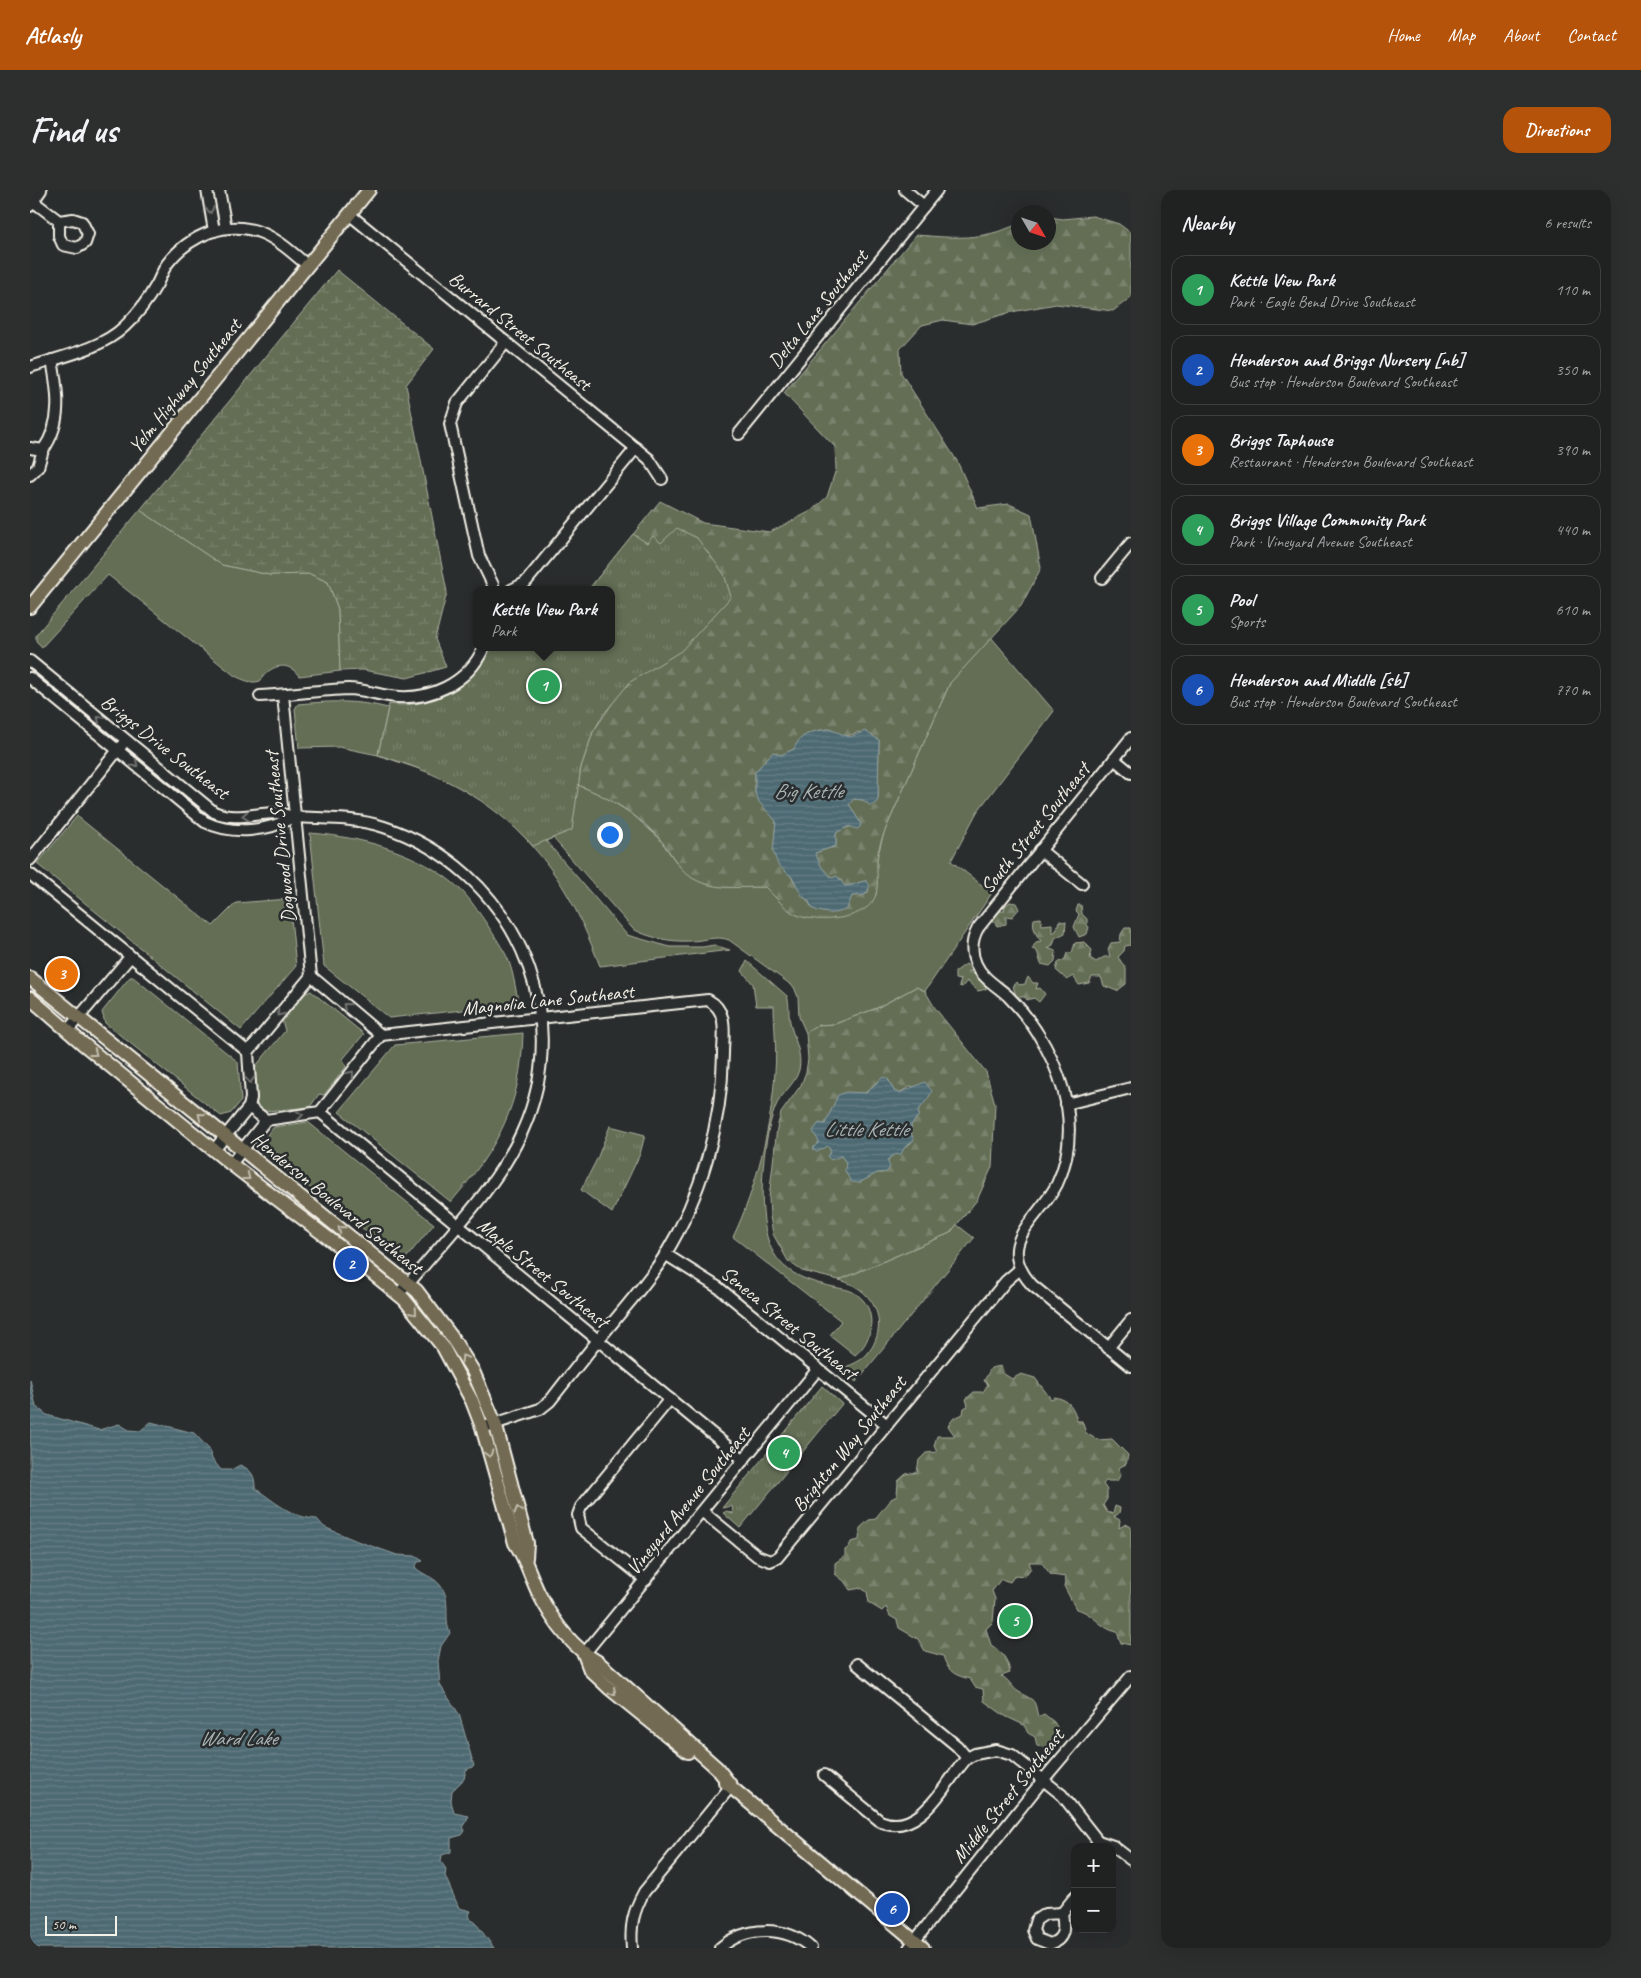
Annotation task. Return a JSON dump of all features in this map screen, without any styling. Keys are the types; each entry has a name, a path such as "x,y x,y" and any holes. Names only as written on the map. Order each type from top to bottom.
{"main road":[{"name":"Yelm Highway Southeast","path":"30,607 369,190"},
{"name":"Henderson Boulevard Southeast","path":"30,978 409,1283 451,1336 473,1371 495,1423 527,1543 526,1558"},
{"name":"Henderson Boulevard Southeast","path":"30,998 231,1164 344,1250 398,1294 431,1330 464,1382 482,1427 515,1543 526,1558 538,1592 554,1619 584,1654 598,1662 717,1768 732,1786 915,1946"}],"street":[{"path":"41,190 31,200 59,221"},
{"path":"207,190 214,231"},
{"path":"219,190 226,228"},
{"path":"905,190 924,206"},
{"name":"Delta Lane Southeast","path":"739,434 937,190"},
{"name":"Burrard Street Southeast","path":"349,214 649,459 662,480"},
{"path":"30,366 96,344 123,328 142,308 166,266 179,250 200,236 226,228 261,232 281,244 308,266"},
{"path":"490,586 479,556 450,424 457,403 506,342"},
{"path":"30,475 38,467 43,450 55,429 58,411 58,389 52,360"},
{"path":"30,448 43,450"},
{"path":"519,586 525,583 636,448"},
{"path":"1102,578 1131,543"},
{"path":"260,696 348,689 403,697 429,694 456,683 470,669 481,651"},
{"name":"Briggs Drive Southeast","path":"30,661 214,812 224,817 278,813 294,817 347,819 383,827 415,839 458,867 489,897 505,918 518,942 533,980 540,1019 541,1048 539,1074 534,1099 523,1130 505,1163 457,1225 398,1294"},
{"name":"Briggs Drive Southeast","path":"30,678 206,822 219,828 233,830 278,826 294,817"},
{"name":"Dogwood Drive Southeast","path":"283,695 311,976"},
{"name":"South Street Southeast","path":"1066,1104 1053,1063 1038,1035 1007,996 981,972 973,957 972,944 978,928 1131,738"},
{"path":"30,860 126,740"},
{"path":"1114,759 1131,773"},
{"path":"1040,850 1082,884"},
{"path":"30,874 248,1052"},
{"path":"68,1030 130,957"},
{"path":"214,1150 250,1107 248,1052 311,976 381,1036 320,1112 266,1120 231,1164"},
{"name":"Magnolia Lane Southeast","path":"381,1036 708,1000 718,1005 722,1014 723,1069 711,1144 699,1182 665,1254"},
{"path":"1131,1088 1066,1104 1070,1131 1065,1164 1052,1193 1022,1232 1017,1247 1020,1269 1032,1285 1131,1366"},
{"path":"250,1107 266,1120"},
{"name":"Maple Street Southeast","path":"320,1112 744,1460"},
{"path":"482,1427 540,1409 550,1400 665,1254"},
{"name":"Seneca Street Southeast","path":"665,1254 708,1280 887,1425"},
{"name":"Brighton Way Southeast","path":"702,1512 757,1556 770,1560 777,1558 1006,1281 1020,1269"},
{"path":"1108,1348 1131,1320"},
{"name":"Vineyard Avenue Southeast","path":"584,1654 818,1369"},
{"path":"646,1580 581,1528 578,1515 582,1507 670,1399"},
{"path":"857,1664 957,1746 967,1758"},
{"name":"Middle Street Southeast","path":"915,1946 1043,1780 1131,1676"},
{"path":"824,1775 880,1821 889,1825 898,1825 919,1817 967,1758 996,1750 1012,1755 1062,1795 1077,1812 1096,1843"},
{"path":"632,1948 631,1922 635,1908 644,1892 732,1786"},
{"path":"1116,1848 1131,1860"},
{"path":"1062,1913 1071,1902"},
{"path":"720,1948 728,1941 746,1934 766,1930 789,1936 811,1948"}],"green space":[{"path":"1093,216 1119,224 1131,233 1131,297 1113,311 1056,304 1011,312 972,324 943,320 922,325 900,349 901,373 957,461 978,508 1009,504 1031,514 1041,568 1021,606 950,683 883,836 877,859 877,890 872,903 864,910 842,918 806,918 788,909 765,887 732,888 707,885 700,882 681,868 658,837 640,820 611,800 578,785 581,767 593,732 614,701 615,586 591,586 660,501 703,523 770,532 811,511 827,497 836,469 835,447 784,393 916,235 968,237 980,236 1011,226 1011,250 1056,250 1056,218","holes":["829,729 847,735 858,732 879,740 878,798 871,806 863,800 854,799 849,804 861,824 842,829 836,833 836,846 815,853 823,871 835,878 840,878 844,886 867,881 869,891 865,895 852,896 849,902 813,909 788,872 774,843 776,821 755,793 755,772 773,752 781,755 794,749 800,739 808,734"]},
{"path":"337,270 434,349 406,385 447,592 435,639 446,667 407,678 363,670 340,671 338,609 328,582 310,574 270,575 222,565 140,510"},
{"path":"140,510 222,565 270,575 310,574 328,582 338,609 340,671 299,676 284,666 273,668 257,682 241,679 108,575 42,647 36,641 36,635"},
{"path":"677,528 697,538 724,574 731,597 681,651 630,682 603,715 593,732 581,767 572,830 533,846 499,814 462,789 422,770 378,755 389,704 419,703 449,693 474,674 484,661 488,651 615,651 615,586 591,586 633,534 647,543 653,536 661,543"},
{"path":"991,637 1054,711 977,812 951,861 992,893 925,991 916,987 877,1008 835,1024 818,1025 806,1033 799,1017 798,997 794,987 729,940 715,938 676,941 653,937 633,929 553,838 546,841 627,935 670,947 714,945 730,950 600,966 584,926 557,878 546,862 518,830 525,811 482,801 440,776 378,755 339,747 299,748 295,709 298,704 343,702 388,708 378,754 578,785 602,795 632,814 659,838 678,865 723,887 765,887 793,913 807,917 817,917 837,912 876,895 877,858 884,833 950,683"},
{"path":"77,816 213,926 236,903 289,899 296,966 241,1030 37,864"},
{"path":"310,833 350,838 391,849 428,866 461,890 505,953 512,971 519,1004 389,1018 324,966"},
{"path":"1010,902 1016,903 1019,909 1012,917 1006,916 1006,924 997,926 991,917 997,911 1004,911 1005,906"},
{"path":"1078,905 1081,905 1082,914 1087,919 1089,927 1087,934 1079,937 1074,927 1079,914 1076,911"},
{"path":"1041,918 1042,925 1052,924 1052,933 1056,931 1059,921 1066,922 1065,933 1055,938 1053,945 1047,948 1056,951 1055,961 1050,966 1041,964 1037,951 1032,949 1036,942 1041,941 1035,931 1034,919"},
{"path":"1125,928 1131,928 1131,945 1125,946 1124,951 1118,957 1126,969 1126,984 1117,991 1104,986 1101,977 1092,977 1089,983 1079,985 1073,976 1067,980 1056,970 1058,963 1065,959 1067,953 1072,953 1075,943 1084,942 1092,950 1090,958 1096,962 1104,957 1110,957 1108,949 1111,943 1120,942 1121,934"},
{"path":"747,961 787,996 790,1022 800,1058 797,1075 777,1103 767,1139 762,1194 765,1229 774,1253 787,1269 814,1282 851,1291 863,1300 868,1307 871,1324 869,1333 866,1342 855,1355 830,1335 841,1321 733,1237 749,1199 762,1156 770,1113 776,1063 774,1006 756,1006 753,984 742,971"},
{"path":"966,964 970,967 968,971 975,970 986,983 986,989 978,991 967,981 962,987 959,986 961,980 955,979 955,972"},
{"path":"130,977 133,977 238,1062 241,1101 231,1113 221,1116 105,1023 102,1012"},
{"path":"1028,977 1033,983 1038,983 1036,989 1040,988 1045,994 1039,1002 1034,998 1027,1000 1025,997 1016,997 1013,985 1017,982 1019,985 1025,984"},
{"path":"916,987 925,991 935,1008 986,1072 995,1104 992,1167 977,1200 950,1233 839,1280 802,1271 788,1261 773,1234 769,1198 777,1128 781,1113 801,1085 806,1072 808,1059 806,1033 818,1025 835,1024 877,1008","holes":["888,1079 894,1091 899,1093 911,1086 915,1087 922,1105 918,1111 919,1115 911,1125 911,1143 890,1157 883,1173 877,1173 859,1183 841,1156 831,1152 828,1146 822,1147 818,1138 839,1095 865,1093 878,1081"]},
{"path":"311,991 364,1034 343,1059 346,1067 324,1095 319,1094 310,1107 266,1111 257,1106 255,1067 285,1031 282,1020 306,993"},
{"path":"523,1033 518,1083 504,1125 482,1163 451,1202 339,1112 395,1045"},
{"path":"308,1122 434,1224 407,1257 401,1258 261,1150 261,1142 274,1127"},
{"path":"610,1126 645,1135 640,1154 612,1213 581,1190 597,1159"},
{"path":"956,1224 974,1238 856,1382 841,1369 859,1361 868,1353 875,1342 878,1319 870,1299 862,1291 851,1284 839,1280 950,1233"},
{"path":"1001,1366 1004,1374 1012,1379 1021,1374 1035,1378 1051,1399 1055,1397 1060,1398 1070,1405 1077,1421 1082,1421 1086,1433 1098,1440 1112,1439 1128,1455 1126,1464 1118,1468 1121,1474 1117,1481 1106,1481 1103,1484 1107,1490 1107,1499 1103,1505 1107,1512 1113,1514 1115,1506 1120,1508 1119,1513 1114,1517 1120,1520 1119,1528 1126,1524 1131,1527 1131,1645 1121,1643 1117,1632 1106,1628 1087,1613 1076,1609 1064,1586 1066,1577 1051,1575 1041,1562 1029,1562 1031,1568 1025,1576 1015,1575 1010,1582 1001,1579 992,1591 995,1599 993,1622 986,1629 991,1645 1001,1653 1008,1664 1010,1673 1001,1676 1033,1701 1038,1717 1044,1714 1054,1722 1061,1734 1057,1741 1049,1747 1037,1746 1035,1737 1028,1733 1024,1725 1005,1716 984,1701 983,1689 975,1687 970,1679 952,1672 943,1656 925,1651 918,1639 899,1628 897,1620 890,1616 886,1607 882,1611 869,1603 867,1592 861,1588 850,1590 844,1581 835,1574 835,1563 845,1556 845,1550 851,1542 859,1540 860,1528 869,1520 876,1519 891,1499 897,1496 898,1481 906,1474 917,1472 919,1460 926,1453 937,1452 934,1446 937,1436 955,1436 948,1426 953,1419 963,1414 964,1408 968,1406 966,1399 974,1392 983,1392 988,1384 984,1381 991,1368"},
{"path":"822,1386 842,1404 740,1528 723,1513 727,1511 733,1514 732,1506 722,1508"}],"water":[{"name":"Big Kettle","path":"829,729 850,737 865,731 879,740 877,802 871,806 863,800 854,799 849,804 861,824 860,827 857,829 849,826 836,833 836,846 815,853 821,866 832,878 837,876 845,886 867,881 870,886 865,895 852,896 847,909 830,913 813,909 808,900 802,896 793,878 778,865 773,851 776,821 759,802 755,793 755,772 773,752 781,755 794,749 804,736"},
{"name":"Little Kettle","path":"883,1077 888,1079 894,1091 899,1093 925,1082 932,1091 918,1111 919,1115 911,1125 911,1133 914,1140 905,1147 901,1154 894,1155 887,1160 890,1167 887,1172 877,1173 859,1183 851,1182 845,1171 846,1162 841,1156 831,1160 827,1156 831,1152 828,1146 817,1152 812,1149 819,1142 813,1131 819,1123 825,1124 838,1095 846,1092 866,1093"},
{"name":"Ward Lake","path":"30,1379 36,1407 47,1415 99,1430 119,1424 129,1430 140,1431 151,1422 194,1433 209,1449 212,1459 221,1470 231,1470 240,1465 244,1467 252,1474 255,1488 284,1508 300,1516 317,1519 324,1527 357,1541 397,1555 415,1556 423,1561 418,1562 415,1567 437,1582 444,1590 446,1596 447,1621 450,1633 441,1646 438,1661 440,1685 459,1714 474,1766 466,1770 464,1779 452,1791 451,1801 454,1813 469,1816 463,1826 465,1831 462,1835 451,1838 451,1852 442,1855 441,1862 446,1869 445,1876 459,1908 471,1911 469,1915 471,1920 475,1922 494,1948 30,1948"},
{"path":"1021,1608 1023,1614 1019,1617 1019,1626 1013,1627 1009,1611"}],"place":[{"name":"Kettle View Park","path":"544,686"},
{"name":"Briggs Taphouse","path":"62,974"},
{"name":"Henderson and Briggs Nursery [nb]","path":"351,1264"},
{"name":"Briggs Village Community Park","path":"784,1453"},
{"name":"Pool","path":"1015,1621"},
{"name":"Henderson and Middle [sb]","path":"892,1909"}]}
